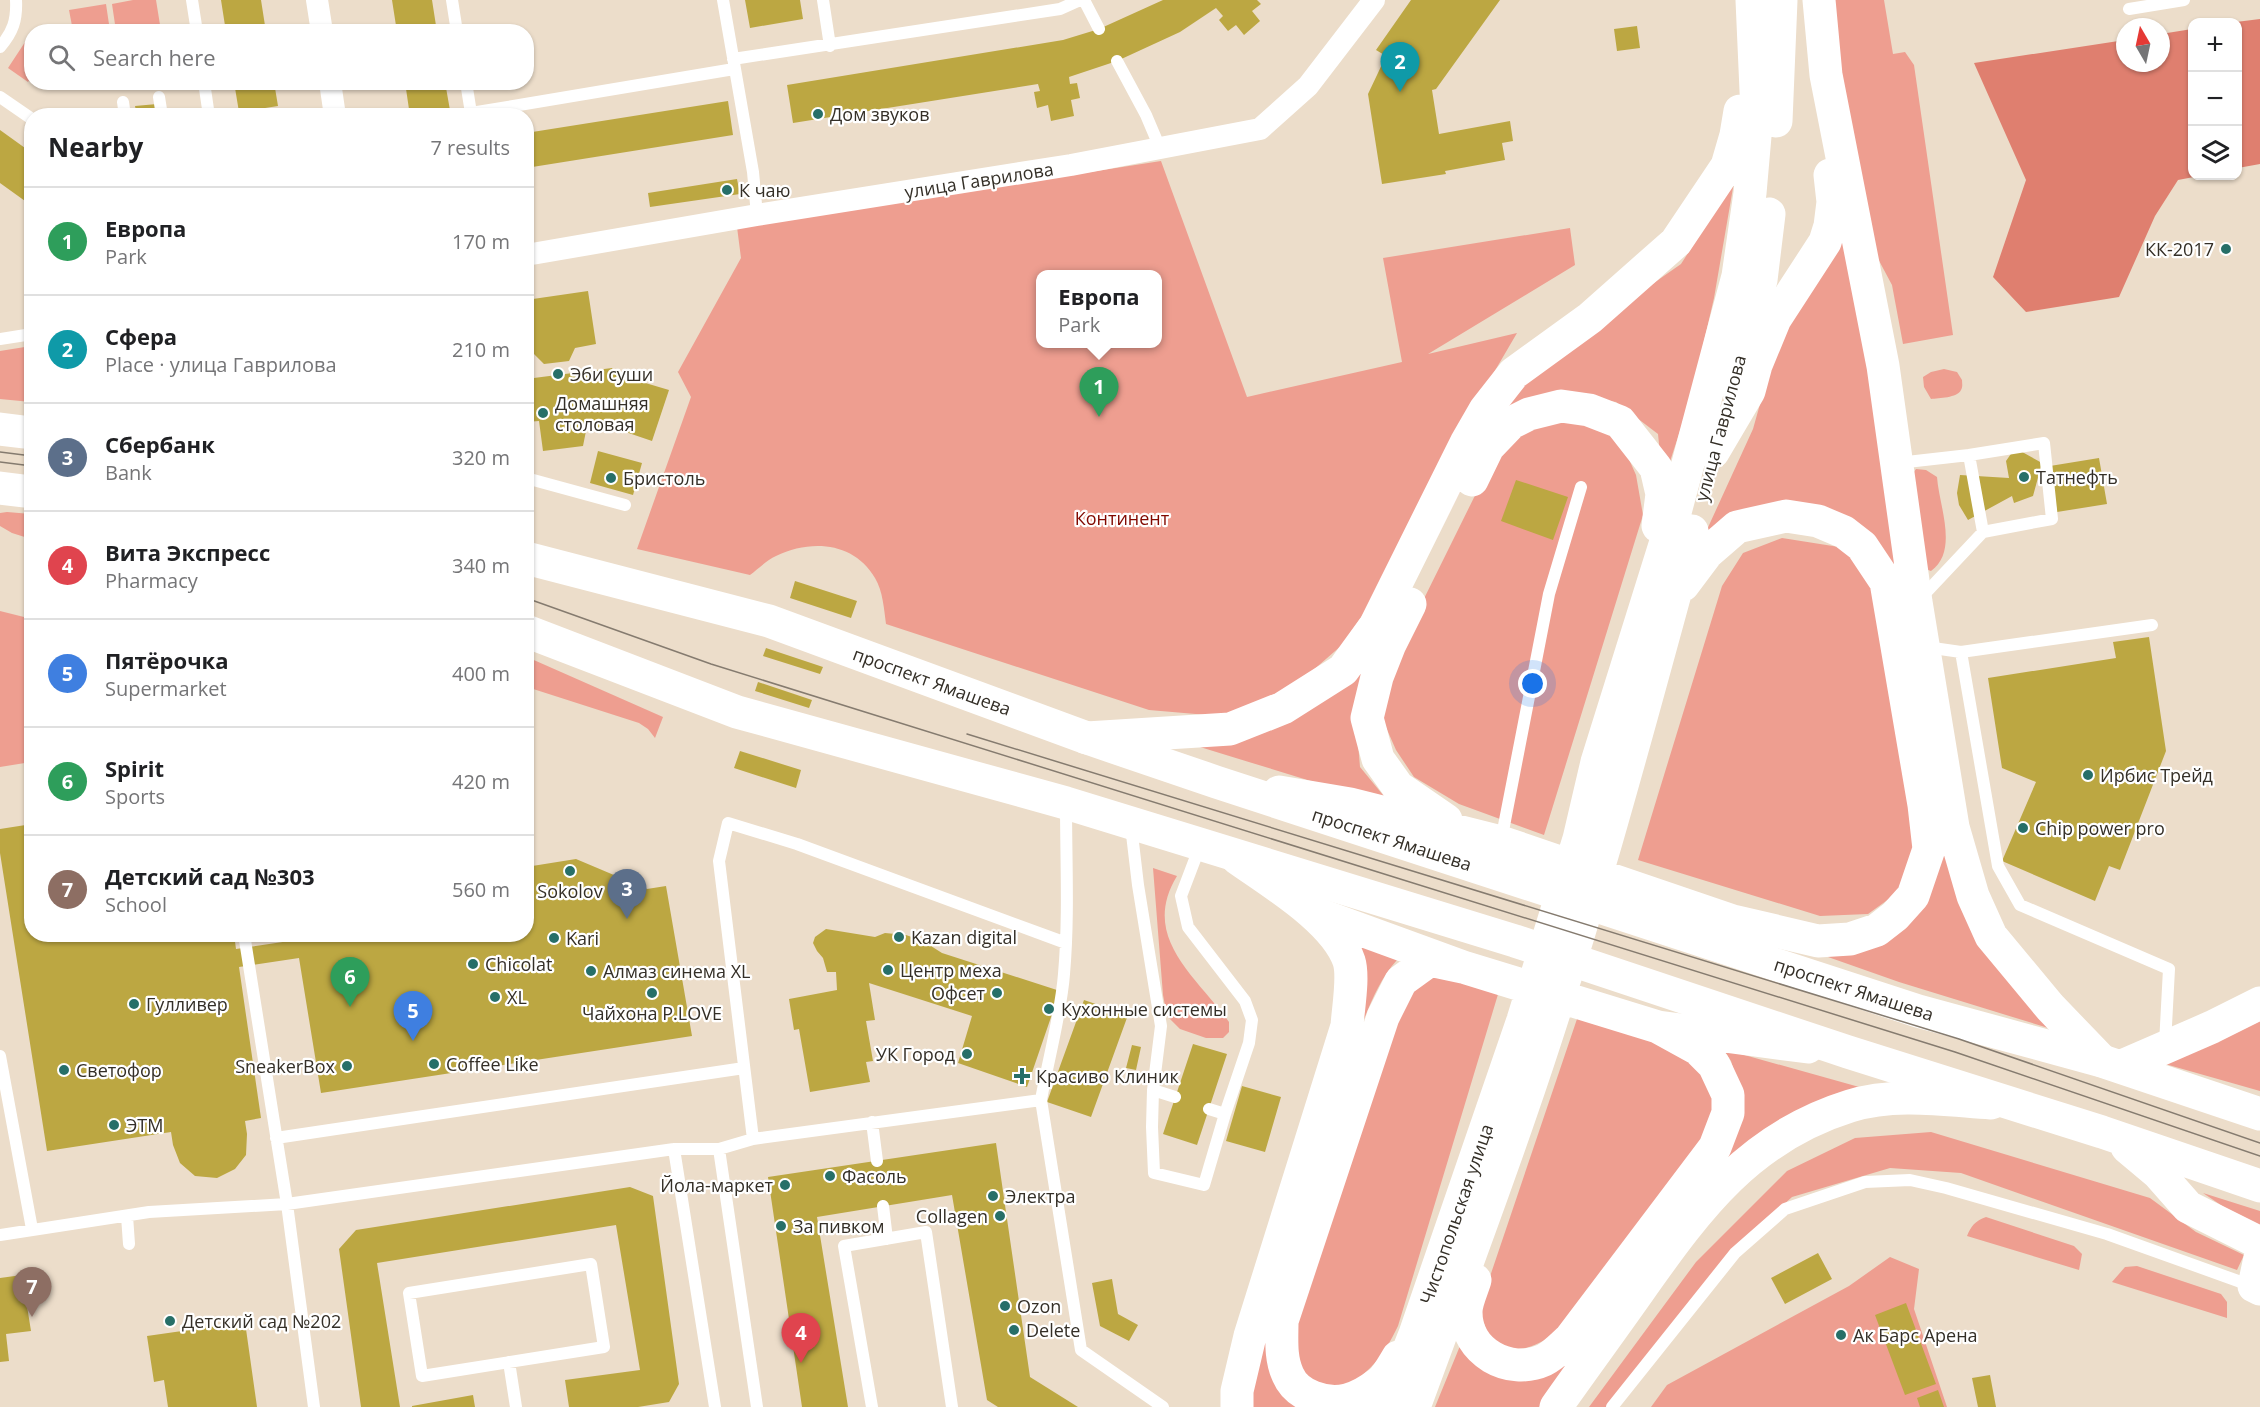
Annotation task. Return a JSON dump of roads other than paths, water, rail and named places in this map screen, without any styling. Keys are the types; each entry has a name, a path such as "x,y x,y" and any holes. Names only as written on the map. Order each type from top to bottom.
{"main road":[{"name":"улица Гаврилова","path":"1592,843 1674,599 1761,280 1773,178 1781,0"},
{"path":"1819,0 1826,75 1883,366 1916,602 1953,827 1972,896 1991,936 2050,1007 2111,1064 2165,1048 2260,1003"},
{"name":"улица Гаврилова","path":"1592,843 1597,762 1674,516 1738,276 1750,193 1757,113 1752,15"},
{"path":"1087,738 1230,729 1283,708 1343,670 1375,626 1466,443 1485,410 1514,374 1590,318 1676,242 1727,166 1736,135 1752,15"},
{"path":"1713,452 1749,391 1756,365 1775,319 1817,256 1830,226 1833,202 1825,134 1826,75"},
{"path":"1465,833 1398,787 1378,759 1366,718 1377,677 1390,644 1488,447 1511,423 1529,414 1561,406 1589,410 1620,422 1656,468 1662,494 1658,523 1605,714 1597,762"},
{"path":"0,429 24,433"},
{"path":"0,488 24,491"},
{"path":"1216,782 1350,804 1501,842 1733,921 1818,942 1850,939 1877,930 1913,896 1929,849 1924,805 1886,582 1862,546 1844,532 1818,520 1786,516 1737,527 1707,553 1674,599"},
{"name":"проспект Ямашева","path":"534,560 769,621 1087,738 1216,782 1918,1011 2111,1064 2260,1114"},
{"path":"534,634 737,712 1066,803 1515,941 1848,1052 2102,1132 2260,1186"},
{"path":"1536,1024 1592,843"},
{"path":"1233,855 1311,912 1333,933 1349,962 1347,1026 1250,1336 1237,1391 1237,1407"},
{"path":"1311,912 1463,966 1658,1027 1848,1052"},
{"path":"1733,921 1918,1011"},
{"path":"1415,1334 1382,1382 1359,1396 1345,1401 1324,1400 1303,1394 1288,1377 1282,1356 1282,1321 1383,1017 1401,981 1430,960 1463,966"},
{"name":"Чистопольская улица","path":"1414,1407 1521,1112 1536,1024"},
{"name":"Чистопольская улица","path":"1386,1407 1536,1024"},
{"path":"1521,1112 1466,1311 1471,1333 1481,1349 1510,1366 1545,1360 1570,1339 1715,1147 1728,1113 1728,1095 1714,1065 1698,1049 1658,1027"},
{"path":"1556,1407 1682,1230 1725,1180 1762,1149 1806,1123 1851,1105 1898,1098 2015,1104"},
{"path":"2102,1132 2137,1154 2158,1173 2188,1207 2260,1243"}],"street":[{"path":"317,0 321,24"},
{"name":"улица Гаврилова","path":"534,254 1071,165 1260,129 1308,86 1374,0"},
{"path":"331,90 334,108"}],"lane":[{"path":"0,47 10,35 17,19 16,0"},
{"path":"192,0 196,24"},
{"path":"452,0 456,24"},
{"path":"723,0 753,172 757,215"},
{"path":"823,0 830,46"},
{"path":"498,108 830,46 1060,9 1082,0 1099,29"},
{"path":"2128,9 2184,0"},
{"path":"1117,61 1141,105 1160,148"},
{"path":"205,90 208,108"},
{"path":"467,90 470,108"},
{"path":"0,97 24,114"},
{"path":"159,97 161,108"},
{"path":"123,102 124,108"},
{"path":"0,339 24,335"},
{"path":"1896,463 1914,459 1969,455 2044,443 2052,519 1983,532 1916,602"},
{"path":"1969,455 1983,532"},
{"path":"534,480 625,505"},
{"path":"1501,842 1549,594 1581,487"},
{"path":"1923,647 1961,652 2152,625"},
{"path":"1961,652 1998,866 2020,905 2169,969 2165,1048"},
{"path":"1066,803 1068,898 1064,977 1041,1100 1081,1350 1163,1407"},
{"path":"1130,822 1161,1026 1153,1090 1152,1127 1155,1173 1204,1185 1249,1043 1252,1020 1245,1001 1188,927 1181,896 1200,845"},
{"path":"753,1139 719,861 728,824 797,844 1066,942"},
{"path":"245,942 287,1204 315,1407"},
{"path":"0,1056 32,1229"},
{"path":"276,1138 744,1068"},
{"path":"1153,1090 1175,1097"},
{"path":"0,1235 149,1212 287,1204 674,1149 718,1149 753,1139 1041,1100"},
{"path":"1209,1109 1225,1114"},
{"path":"872,1122 877,1161"},
{"path":"674,1149 715,1407"},
{"path":"718,1149 757,1407"},
{"path":"1612,1407 1735,1253 1785,1209 1865,1182 1910,1180 1946,1188 2258,1278"},
{"path":"883,1206 887,1239"},
{"path":"127,1216 129,1244"},
{"path":"872,1407 844,1246 926,1232 952,1407"},
{"path":"591,1264 604,1347 509,1362 422,1376 409,1293 591,1264"},
{"path":"509,1362 516,1407"}],"tram line":[{"path":"0,452 24,455"},
{"path":"0,462 24,465"},
{"path":"534,601 711,664 1955,1052 2260,1156"},
{"path":"967,734 1959,1039 2260,1143"}],"place":[{"name":"Сфера","path":"1400,92"},
{"name":"Дом звуков","path":"818,114"},
{"name":"К чаю","path":"727,190"},
{"name":"КК-2017","path":"2226,249"},
{"name":"Эби суши","path":"558,374"},
{"name":"Домашняя столовая","path":"543,413"},
{"name":"Европа","path":"1099,417"},
{"name":"Татнефть","path":"2024,477"},
{"name":"Бристоль","path":"611,478"},
{"name":"Ирбис Трейд","path":"2088,775"},
{"name":"Chip power pro","path":"2023,828"},
{"name":"Sokolov","path":"570,871"},
{"name":"Сбербанк","path":"627,919"},
{"name":"Kazan digital","path":"899,937"},
{"name":"Kari","path":"554,938"},
{"name":"Chicolat","path":"473,964"},
{"name":"Центр меха","path":"888,970"},
{"name":"Алмаз синема XL","path":"591,971"},
{"name":"Чайхона P.LOVE","path":"652,993"},
{"name":"Офсет","path":"997,993"},
{"name":"XL","path":"495,997"},
{"name":"Гулливер","path":"134,1004"},
{"name":"Spirit","path":"350,1007"},
{"name":"Кухонные системы","path":"1049,1009"},
{"name":"Пятёрочка","path":"413,1041"},
{"name":"УК Город","path":"967,1054"},
{"name":"Coffee Like","path":"434,1064"},
{"name":"SneakerBox","path":"347,1066"},
{"name":"Светофор","path":"64,1070"},
{"name":"Красиво Клиник","path":"1022,1076"},
{"name":"ЭТМ","path":"114,1125"},
{"name":"Фасоль","path":"830,1176"},
{"name":"Йола-маркет","path":"785,1185"},
{"name":"Электра","path":"993,1196"},
{"name":"Collagen","path":"1000,1216"},
{"name":"За пивком","path":"781,1226"},
{"name":"Ozon","path":"1005,1306"},
{"name":"Детский сад №303","path":"32,1317"},
{"name":"Детский сад №202","path":"170,1321"},
{"name":"Delete","path":"1014,1330"},
{"name":"Ак Барс Арена","path":"1841,1335"},
{"name":"Вита Экспресс","path":"801,1363"}],"park label":[{"name":"Континент","path":"1122,518"}]}
